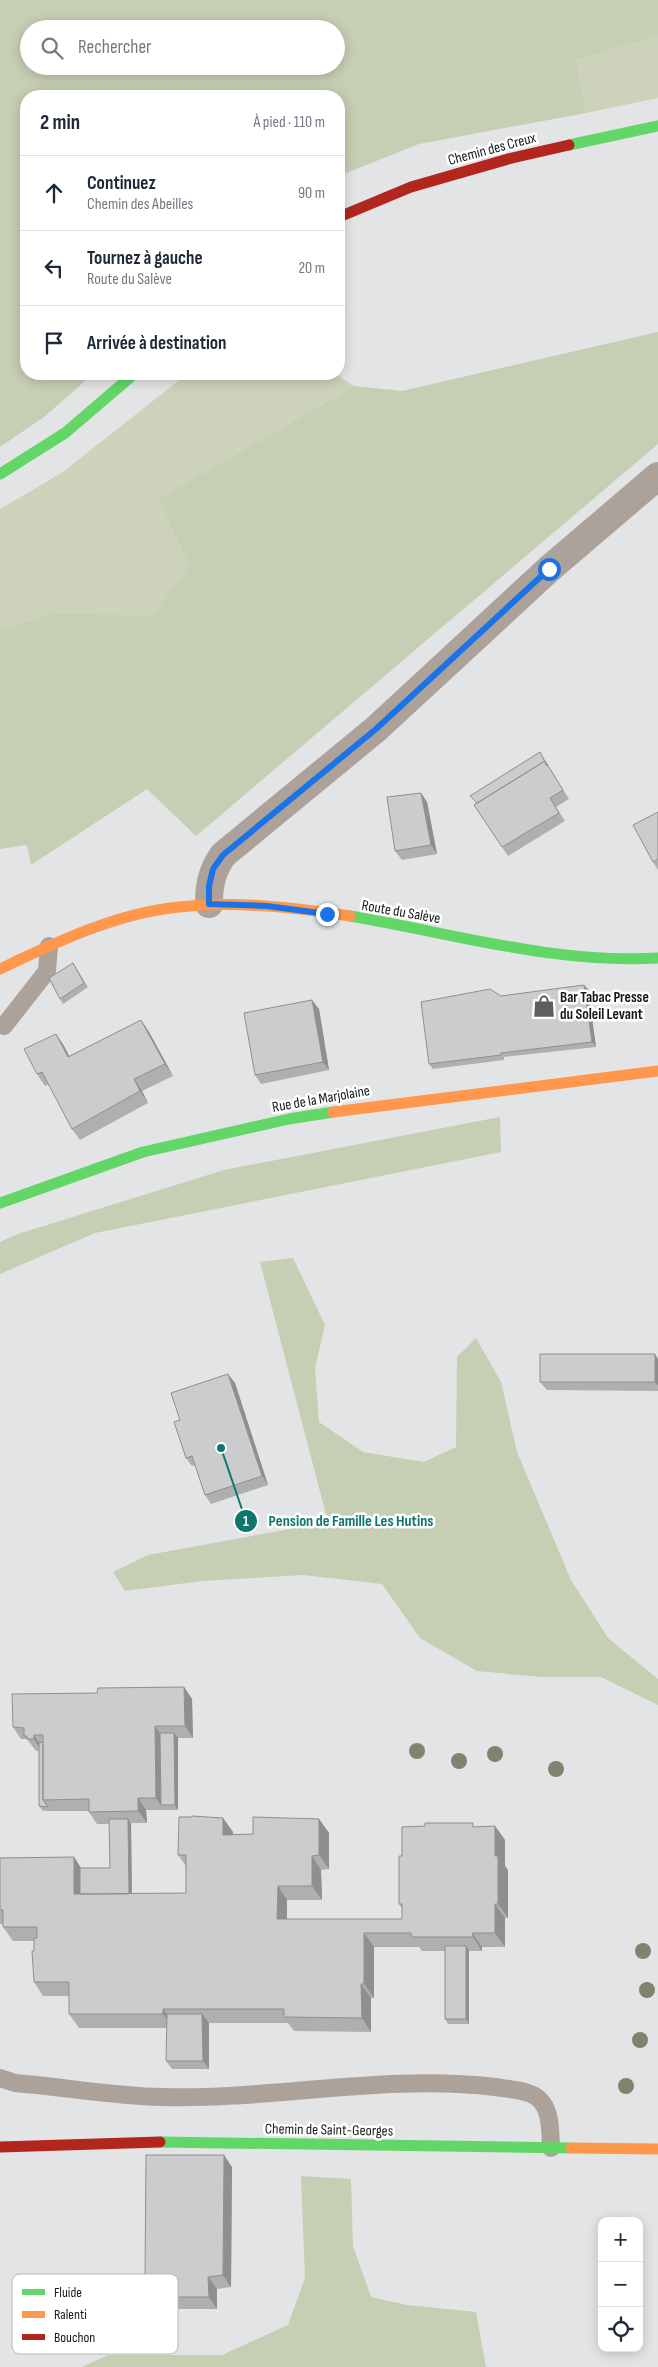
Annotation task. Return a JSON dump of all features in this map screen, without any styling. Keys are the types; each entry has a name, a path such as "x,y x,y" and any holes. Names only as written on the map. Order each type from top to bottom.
{"street":[{"name":"Chemin des Creux","path":"345,214 411,187 494,163 658,126"},
{"path":"0,474 16,466 65,433 127,380"},
{"path":"209,904 209,886 213,869 223,855 376,729 549,569 658,476"},
{"name":"Route du Salève","path":"0,969 49,946 143,914 176,907 209,904 257,905 318,913 496,945 560,954 612,958 658,958"},
{"name":"Rue de la Marjolaine","path":"0,1203 143,1152 290,1119 375,1105 658,1071"},
{"name":"Chemin de Saint-Georges","path":"0,2147 144,2142 658,2149"}],"lane":[{"path":"4,1026 47,971 49,946"},
{"path":"0,2078 15,2082 161,2097 215,2096 406,2083 467,2084 516,2090 538,2098 548,2114 551,2148"}],"green space":[{"path":"0,0 658,0 658,36 576,60 586,113 419,144 345,174 345,90 20,90 20,380 86,380 44,417 0,447"},
{"path":"658,36 658,98 586,113 576,60"},
{"path":"658,332 658,444 196,836 147,789 31,865 27,845 0,849 0,630 54,613 153,616 189,565 158,499 354,386 402,391"},
{"path":"179,380 344,380 354,386 158,499 189,565 153,617 54,613 0,630 0,509 63,472"},
{"path":"500,1117 501,1152 95,1233 0,1274 0,1242 18,1234 224,1170"},
{"path":"293,1258 325,1325 315,1368 319,1422 363,1452 424,1462 456,1447 457,1357 476,1338 501,1382 517,1452 571,1580 608,1638 658,1679 658,1705 601,1677 541,1677 477,1671 420,1638 382,1584 303,1575 202,1581 125,1591 113,1572 148,1555 328,1522 260,1262"},
{"path":"301,2176 351,2179 353,2246 371,2297 407,2305 476,2312 486,2367 82,2367 108,2355 222,2355 288,2325 305,2278"}],"building":[{"path":"540,752 545,761 477,803 470,796"},
{"path":"545,761 563,790 550,798 559,813 502,847 474,805"},
{"path":"421,793 431,845 395,851 387,797"},
{"path":"658,812 658,859 653,862 633,825"},
{"path":"73,963 84,983 60,999 49,978"},
{"path":"584,985 592,1042 429,1064 421,1002 490,989 501,996"},
{"path":"312,1000 323,1062 255,1075 244,1013"},
{"path":"141,1020 165,1064 134,1079 140,1091 72,1129 42,1072 37,1074 24,1049 56,1034 68,1057"},
{"path":"540,1354 655,1354 655,1382 540,1382"},
{"path":"228,1374 262,1476 205,1495 192,1456 186,1458 174,1422 180,1420 171,1393"},
{"path":"184,1687 185,1726 155,1726 156,1798 138,1798 138,1811 89,1812 89,1799 43,1800 43,1735 34,1735 34,1739 27,1739 27,1736 24,1736 24,1728 13,1727 12,1694 97,1693 98,1688"},
{"path":"160,1733 174,1733 175,1805 161,1805"},
{"path":"43,1742 43,1800 48,1807 39,1806 39,1743"},
{"path":"179,1817 223,1818 223,1835 253,1834 253,1817 319,1819 319,1855 312,1856 312,1886 278,1886 277,1919 402,1919 402,1904 399,1904 399,1856 402,1856 402,1827 425,1826 425,1823 473,1823 473,1827 495,1826 495,1856 498,1856 498,1904 495,1904 495,1933 472,1933 473,1937 412,1937 411,1933 364,1933 364,1984 361,1984 362,2018 284,2017 284,2009 163,2009 163,2014 69,2014 69,1982 34,1982 32,1951 34,1951 34,1938 37,1938 37,1927 3,1927 3,1910 0,1910 0,1858 74,1857 74,1894 186,1893 186,1855 178,1855"},
{"path":"109,1819 128,1819 129,1894 80,1894 80,1868 110,1868"},
{"path":"445,1946 466,1946 466,2019 445,2019"},
{"path":"167,2014 202,2014 203,2061 166,2061"},
{"path":"146,2155 224,2155 223,2275 208,2277 209,2297 178,2297 178,2274 145,2274"}],"traffic: fast":[{"path":"569,145 658,126"},
{"path":"0,474 65,433 127,380"},
{"path":"350,916 541,952 619,959 658,958"},
{"path":"0,1203 143,1152 289,1119 333,1112"},
{"path":"160,2142 571,2148"}],"traffic: slow":[{"path":"0,969 87,930 133,915 156,910 200,905 243,905 307,910 350,916"},
{"path":"333,1112 658,1071"},
{"path":"571,2148 658,2149"}],"traffic: jam":[{"path":"345,214 411,187 512,158 569,145"},
{"path":"0,2147 160,2142"}],"place":[{"name":"Bar Tabac Presse du Soleil Levant","path":"544,1006"},
{"name":"Pension de Famille Les Hutins","path":"221,1448"}],"route":[{"path":"327,914 267,906 209,904 209,886 213,869 223,855 241,838 317,779 376,729 549,569"}]}
